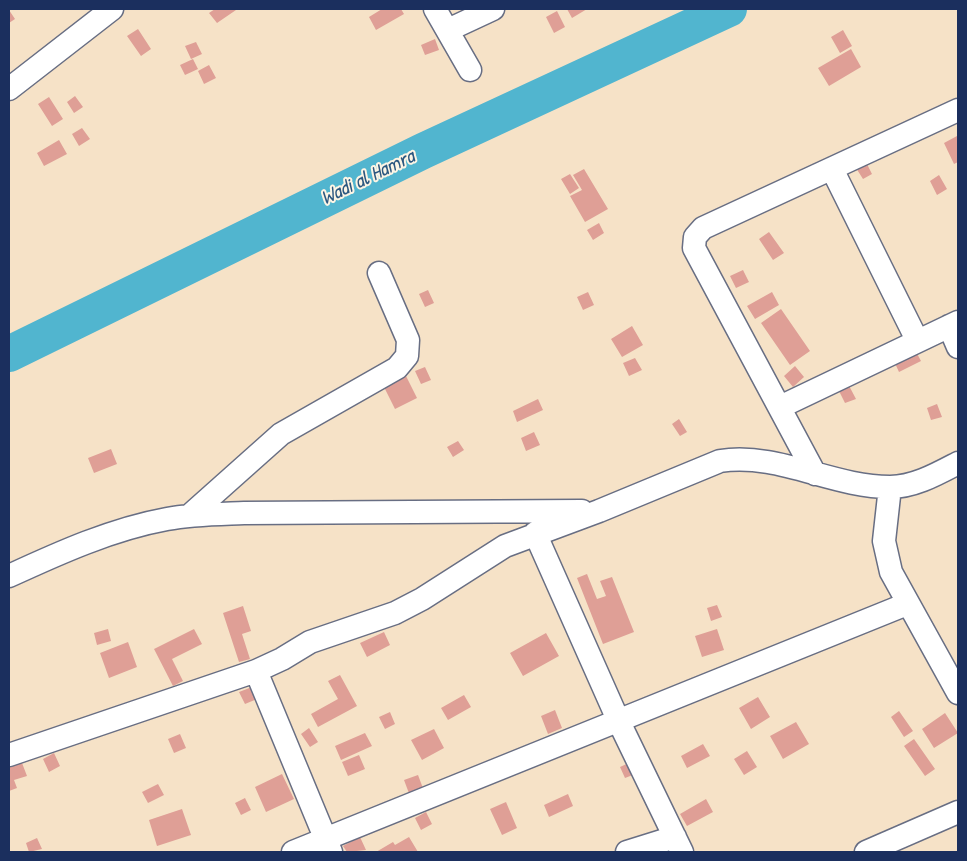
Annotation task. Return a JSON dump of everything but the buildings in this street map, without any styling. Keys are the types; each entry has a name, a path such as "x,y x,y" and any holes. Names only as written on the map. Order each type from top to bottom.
{"street":[{"path":"9,89 112,9"},
{"path":"435,9 470,70"},
{"path":"448,30 492,9"},
{"path":"815,474 694,248 695,237 703,228 958,110"},
{"path":"832,169 917,340"},
{"path":"189,516 281,434 397,368 407,356 408,340 379,273"},
{"path":"780,407 954,324 958,347"},
{"path":"9,755 256,670 282,659 310,642 395,613 422,599 484,558 535,533 599,511 720,461 739,458 759,459 815,474 890,487 929,478 958,463"},
{"path":"890,487 884,540 891,572 907,604 958,693"},
{"path":"9,576 88,542 167,518 244,513 599,511"},
{"path":"535,533 619,722 678,845 627,852"},
{"path":"292,852 328,846 619,722 907,604"},
{"path":"256,670 328,846"},
{"path":"866,852 958,812"}],"waterway":[{"name":"Wadi al Hamra","path":"9,354 423,151 729,9"}]}
